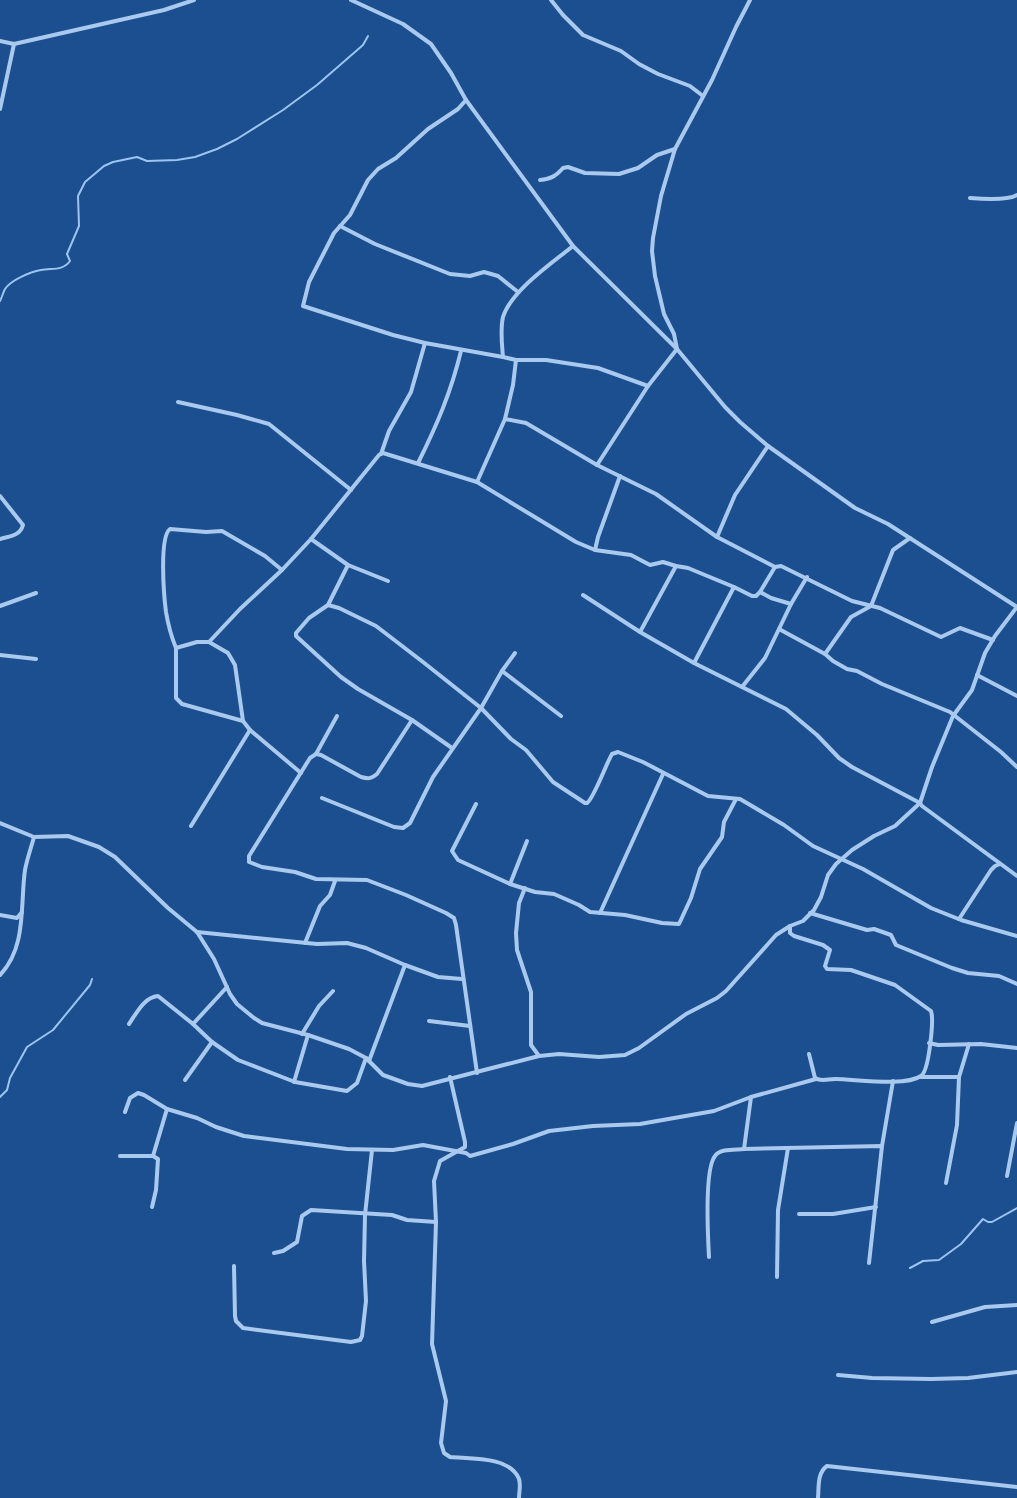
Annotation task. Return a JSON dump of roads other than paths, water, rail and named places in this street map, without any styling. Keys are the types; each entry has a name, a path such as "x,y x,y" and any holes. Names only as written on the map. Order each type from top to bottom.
{"street":[{"path":"0,41 14,44 164,10 194,0"},
{"path":"0,823 34,837 68,836 99,847 115,857 168,908 197,932 204,942 237,1004 254,1018 262,1023 308,1035 349,1050 367,1060 383,1075 408,1084 422,1086 450,1077 477,1073 539,1056 559,1054 625,1055 639,1048 686,1014 717,998 738,981 766,945 790,926 803,921 809,916 818,904 828,875 841,860 852,850 874,836 895,826 920,803 932,767 954,715 972,690 985,653 1017,607 879,518 855,508 768,446 725,407 677,349 573,246 466,100 451,73 431,44 403,24 351,0"},
{"path":"551,0 563,15 583,35 621,51 639,64 658,74 690,86 703,96"},
{"path":"597,465 648,386 677,349 674,334 664,314 654,276 652,251 661,196 675,148 703,96 750,0"},
{"path":"0,110 14,44"},
{"path":"466,100 458,108 428,129 396,158 378,169 368,180 357,198 350,215 334,233 309,282 303,306 393,335 425,343 516,360 546,360 598,368 648,386"},
{"path":"540,180 550,179 556,176 563,168 568,167 585,172 619,174 638,168 657,155 675,148"},
{"path":"970,198 988,200 1012,198 1017,195"},
{"path":"340,226 375,244 450,274 470,276 484,272 498,276 518,292"},
{"path":"503,357 501,337 503,317 518,292 573,246"},
{"path":"209,642 240,609 282,570 311,539 381,454 389,431 411,392 425,343"},
{"path":"418,463 441,417 451,390 461,350"},
{"path":"477,482 505,419 514,385 516,360"},
{"path":"178,402 237,415 269,424 351,490"},
{"path":"505,419 526,424 597,465 656,494 717,537 775,567 781,566 852,601 880,608 941,637 960,628 993,640"},
{"path":"717,537 735,495 768,446"},
{"path":"381,454 388,454 477,482 576,542 595,550 631,555 650,564 663,562 688,568 752,596 756,596 760,592 775,567"},
{"path":"595,550 598,537 620,476"},
{"path":"0,496 23,525 22,531 17,535 0,539"},
{"path":"243,721 182,704 176,698 176,648 171,636 166,612 163,568 167,531 174,529 206,532 222,530 265,556 282,570"},
{"path":"825,654 851,617 871,606 893,550 910,538"},
{"path":"311,539 348,565 388,581"},
{"path":"348,565 328,605 309,618 296,633 296,636 340,676 358,689 412,720 452,748"},
{"path":"640,632 676,566"},
{"path":"742,687 764,658 791,604 808,578"},
{"path":"694,663 734,587"},
{"path":"760,592 771,598 791,604"},
{"path":"0,606 36,593"},
{"path":"583,595 640,632 694,663 786,709 817,735 838,758 920,803 1017,876"},
{"path":"328,605 339,608 376,626 481,708 510,739 526,750 553,782 585,803 592,798 606,765 615,752 642,762 708,796 736,799 747,803 784,825 813,846 863,869 931,908 959,919 1017,936"},
{"path":"779,629 825,654 833,661 847,669 857,671 882,684 954,715 1017,767"},
{"path":"176,648 197,642 209,642 228,653 235,665 243,721 250,730 301,773"},
{"path":"322,798 394,827 407,826 410,823 433,778 452,748 481,708 502,671 516,653"},
{"path":"0,655 36,658"},
{"path":"502,671 561,716"},
{"path":"977,675 1017,696"},
{"path":"337,716 316,754 310,758 250,856 248,862 262,867 296,872 307,877 335,881 367,880 406,894 454,918 477,1073"},
{"path":"316,754 361,777 367,779 373,778 412,720"},
{"path":"192,826 250,730"},
{"path":"600,913 663,774"},
{"path":"476,804 452,851 458,860 510,884 535,892 554,894 579,905 590,912 632,916 668,924 678,924 691,898 700,869 722,837 724,822 736,799"},
{"path":"0,975 10,964 14,956 23,910 26,869 34,837"},
{"path":"510,884 527,841"},
{"path":"959,919 991,870 1000,864"},
{"path":"305,942 320,906 330,895 335,881"},
{"path":"525,888 519,903 516,933 517,950 530,992 532,1045 539,1056"},
{"path":"0,915 14,919 18,918 23,910"},
{"path":"810,913 867,930 874,929 891,935 896,945 952,968 968,973 999,976 1017,984"},
{"path":"790,926 790,933 794,936 827,946 830,950 825,966 827,969 851,970 895,986 931,1011 933,1020 929,1043 929,1059 924,1073 920,1077"},
{"path":"197,932 305,942 347,943 366,948 438,977 462,979"},
{"path":"129,1024 146,1001 154,996 158,996 193,1024 212,1042 238,1060 294,1082 347,1091 356,1083 367,1060 405,965"},
{"path":"193,1024 227,987"},
{"path":"302,1034 319,1006 333,991"},
{"path":"428,1021 470,1026"},
{"path":"294,1082 308,1035"},
{"path":"185,1080 212,1042"},
{"path":"929,1043 938,1045 994,1044 1017,1048"},
{"path":"946,1183 957,1126 959,1077 969,1044"},
{"path":"809,1054 816,1079"},
{"path":"450,1077 465,1142 466,1153"},
{"path":"124,1112 130,1098 138,1093 167,1109 197,1118 216,1127 244,1136 347,1150 393,1150 423,1145 466,1153 470,1156 477,1156 549,1131 593,1126 640,1124 714,1111 751,1097 816,1079 892,1081 920,1077 959,1077"},
{"path":"869,1263 882,1146 892,1081"},
{"path":"744,1149 751,1097"},
{"path":"153,1156 167,1109"},
{"path":"1007,1176 1017,1123"},
{"path":"709,1257 707,1200 712,1162 715,1155 720,1152 744,1149 882,1146"},
{"path":"465,1148 440,1161 434,1181 436,1222 432,1344 446,1401 441,1439 442,1447 450,1457 492,1462 510,1467 519,1480 519,1498"},
{"path":"777,1277 778,1210 788,1148"},
{"path":"234,1266 234,1316 236,1321 243,1328 356,1342 362,1336 366,1301 364,1261 365,1215 372,1150"},
{"path":"120,1156 153,1156 158,1159 156,1190 152,1207"},
{"path":"799,1214 833,1214 876,1207"},
{"path":"274,1253 282,1251 297,1242 302,1216 311,1210 365,1215 392,1215 407,1220 436,1222"},
{"path":"932,1322 985,1307 1017,1305"},
{"path":"838,1375 872,1378 931,1379 968,1378 1017,1372"},
{"path":"818,1498 820,1475 822,1469 827,1466 1017,1487"}],"waterway":[{"path":"0,301 5,289 16,280 37,271 61,268 70,261 67,254 79,226 78,196 85,182 104,166 113,162 137,157 147,161 177,160 195,157 217,149 237,139 283,110 317,85 363,45 368,36"},
{"path":"0,1097 7,1090 10,1078 27,1047 53,1030 90,985 92,979"},
{"path":"910,1268 923,1261 939,1260 961,1244 983,1219 988,1222 992,1222 1017,1208"}]}
